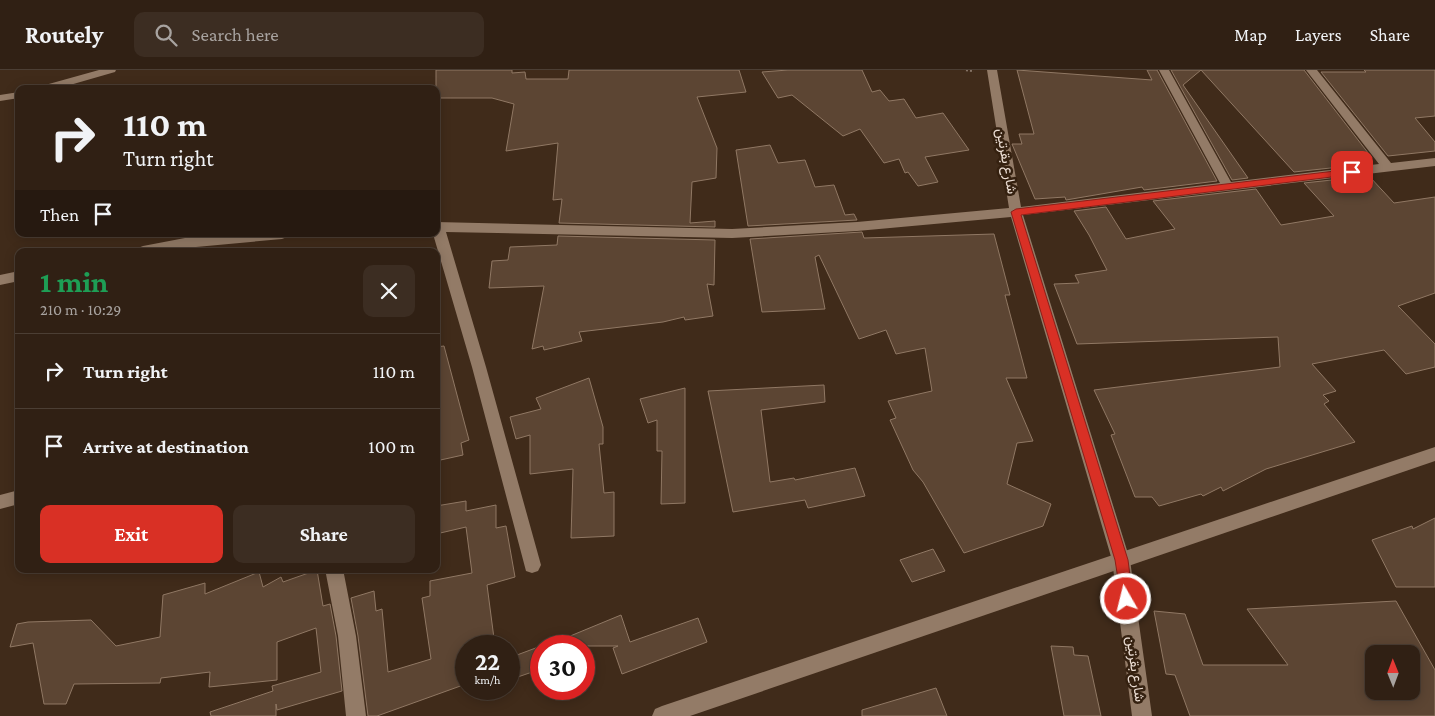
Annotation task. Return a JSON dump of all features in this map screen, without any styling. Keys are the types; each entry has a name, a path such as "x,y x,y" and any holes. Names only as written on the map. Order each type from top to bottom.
{"street":[{"path":"57,85 111,70"},
{"name":"شارع بقرتين","path":"992,70 1016,212 1121,560 1142,716"},
{"path":"1164,70 1228,187"},
{"path":"1311,70 1388,167"},
{"path":"0,98 15,95"},
{"path":"440,227 620,233 773,232 1016,212 1435,162"},
{"path":"159,248 185,243 250,237"},
{"path":"440,237 479,367 532,565"},
{"path":"0,280 15,277"},
{"path":"662,716 1435,454"},
{"path":"0,502 15,498"},
{"path":"335,573 347,636 356,716"}],"building":[{"path":"436,70 512,70 512,73 525,72 526,79 568,79 569,70 739,70 746,92 697,97 717,148 716,178 692,182 690,223 715,221 715,227 559,223 562,199 553,200 558,143 506,151 514,104 492,98 440,98 440,85 436,85"},
{"path":"862,70 872,92 880,90 889,101 904,99 916,118 943,113 969,150 925,157 938,182 918,186 908,172 905,173 899,159 884,163 860,129 843,136 792,95 778,98 762,72"},
{"path":"1017,70 1152,80 1147,70 1157,70 1217,181 1144,190 1142,187 1066,200 1065,197 1035,199 1012,144 1022,144 1019,134 1034,134"},
{"path":"1171,70 1201,70 1183,85 1248,178 1232,180"},
{"path":"1201,70 1304,70 1372,158 1354,160 1358,165 1294,172"},
{"path":"1364,70 1435,70 1435,116 1415,118 1435,142 1435,151 1388,156 1321,72 1366,72"},
{"path":"770,145 778,163 805,160 815,187 834,185 845,215 854,214 857,220 748,226 736,150"},
{"path":"1369,176 1394,203 1435,197 1435,293 1398,306 1435,344 1435,367 1406,374 1384,350 1312,364 1336,391 1323,395 1329,401 1324,404 1355,442 1266,469 1223,491 1221,487 1203,496 1201,494 1159,506 1152,497 1135,497 1111,435 1115,434 1094,390 1280,367 1278,337 1077,344 1054,284 1079,283 1075,275 1107,270 1074,211 1106,207 1126,239 1175,229 1153,201 1256,189 1281,225 1334,216 1304,183"},
{"path":"862,232 864,238 994,234 1010,295 1005,295 1027,378 1006,378 1033,441 1017,443 1007,484 1051,504 1043,526 964,553 923,482 913,470 890,420 896,418 888,401 932,391 925,348 896,354 886,330 859,339 819,255 815,257 825,309 762,312 750,239"},
{"path":"558,236 715,240 714,285 707,284 713,316 685,320 684,317 663,322 579,332 582,341 544,350 543,346 532,349 544,286 489,288 492,261 508,260 510,247 557,245"},
{"path":"440,346 444,346 469,440 461,443 463,455 440,460"},
{"path":"589,378 603,427 603,444 599,444 604,493 614,492 614,536 571,538 573,469 530,474 530,435 516,439 510,417 541,409 536,398"},
{"path":"824,385 825,402 761,410 770,482 794,478 795,480 855,468 865,496 808,508 805,500 733,512 708,391"},
{"path":"685,388 685,503 661,504 662,451 657,451 657,420 648,423 640,399"},
{"path":"466,501 466,511 496,505 496,528 506,526 515,577 487,585 494,635 455,635 455,688 377,716 368,716 358,636 351,598 374,591 376,611 382,609 388,672 431,659 422,598 430,596 430,581 472,573 466,527 440,533 440,505"},
{"path":"1435,518 1435,587 1396,587 1372,540 1412,526 1413,529"},
{"path":"933,549 945,571 912,582 900,560"},
{"path":"257,573 259,573 263,587 281,577 283,582 308,573 318,573 323,606 330,604 336,636 342,691 277,710 276,704 276,716 211,716 210,712 273,691 272,686 321,672 316,628 277,642 277,680 209,687 210,672 161,678 160,683 74,684 66,704 44,704 33,643 10,647 17,624 28,622 91,620 116,646 160,637 163,595 205,583 205,594"},
{"path":"1396,601 1435,670 1435,716 1190,716 1175,675 1166,674 1154,611 1185,614 1203,665 1288,665 1247,609"},
{"path":"621,615 630,642 698,618 707,642 622,674 613,648 618,646 595,646 595,635 573,635"},
{"path":"1051,646 1073,647 1074,655 1088,656 1101,716 1064,716"},
{"path":"530,650 530,673 520,676 520,654"},
{"path":"936,688 947,716 862,716 862,710"}],"route":[{"path":"1126,599 1121,560 1016,212 1352,172"}]}
